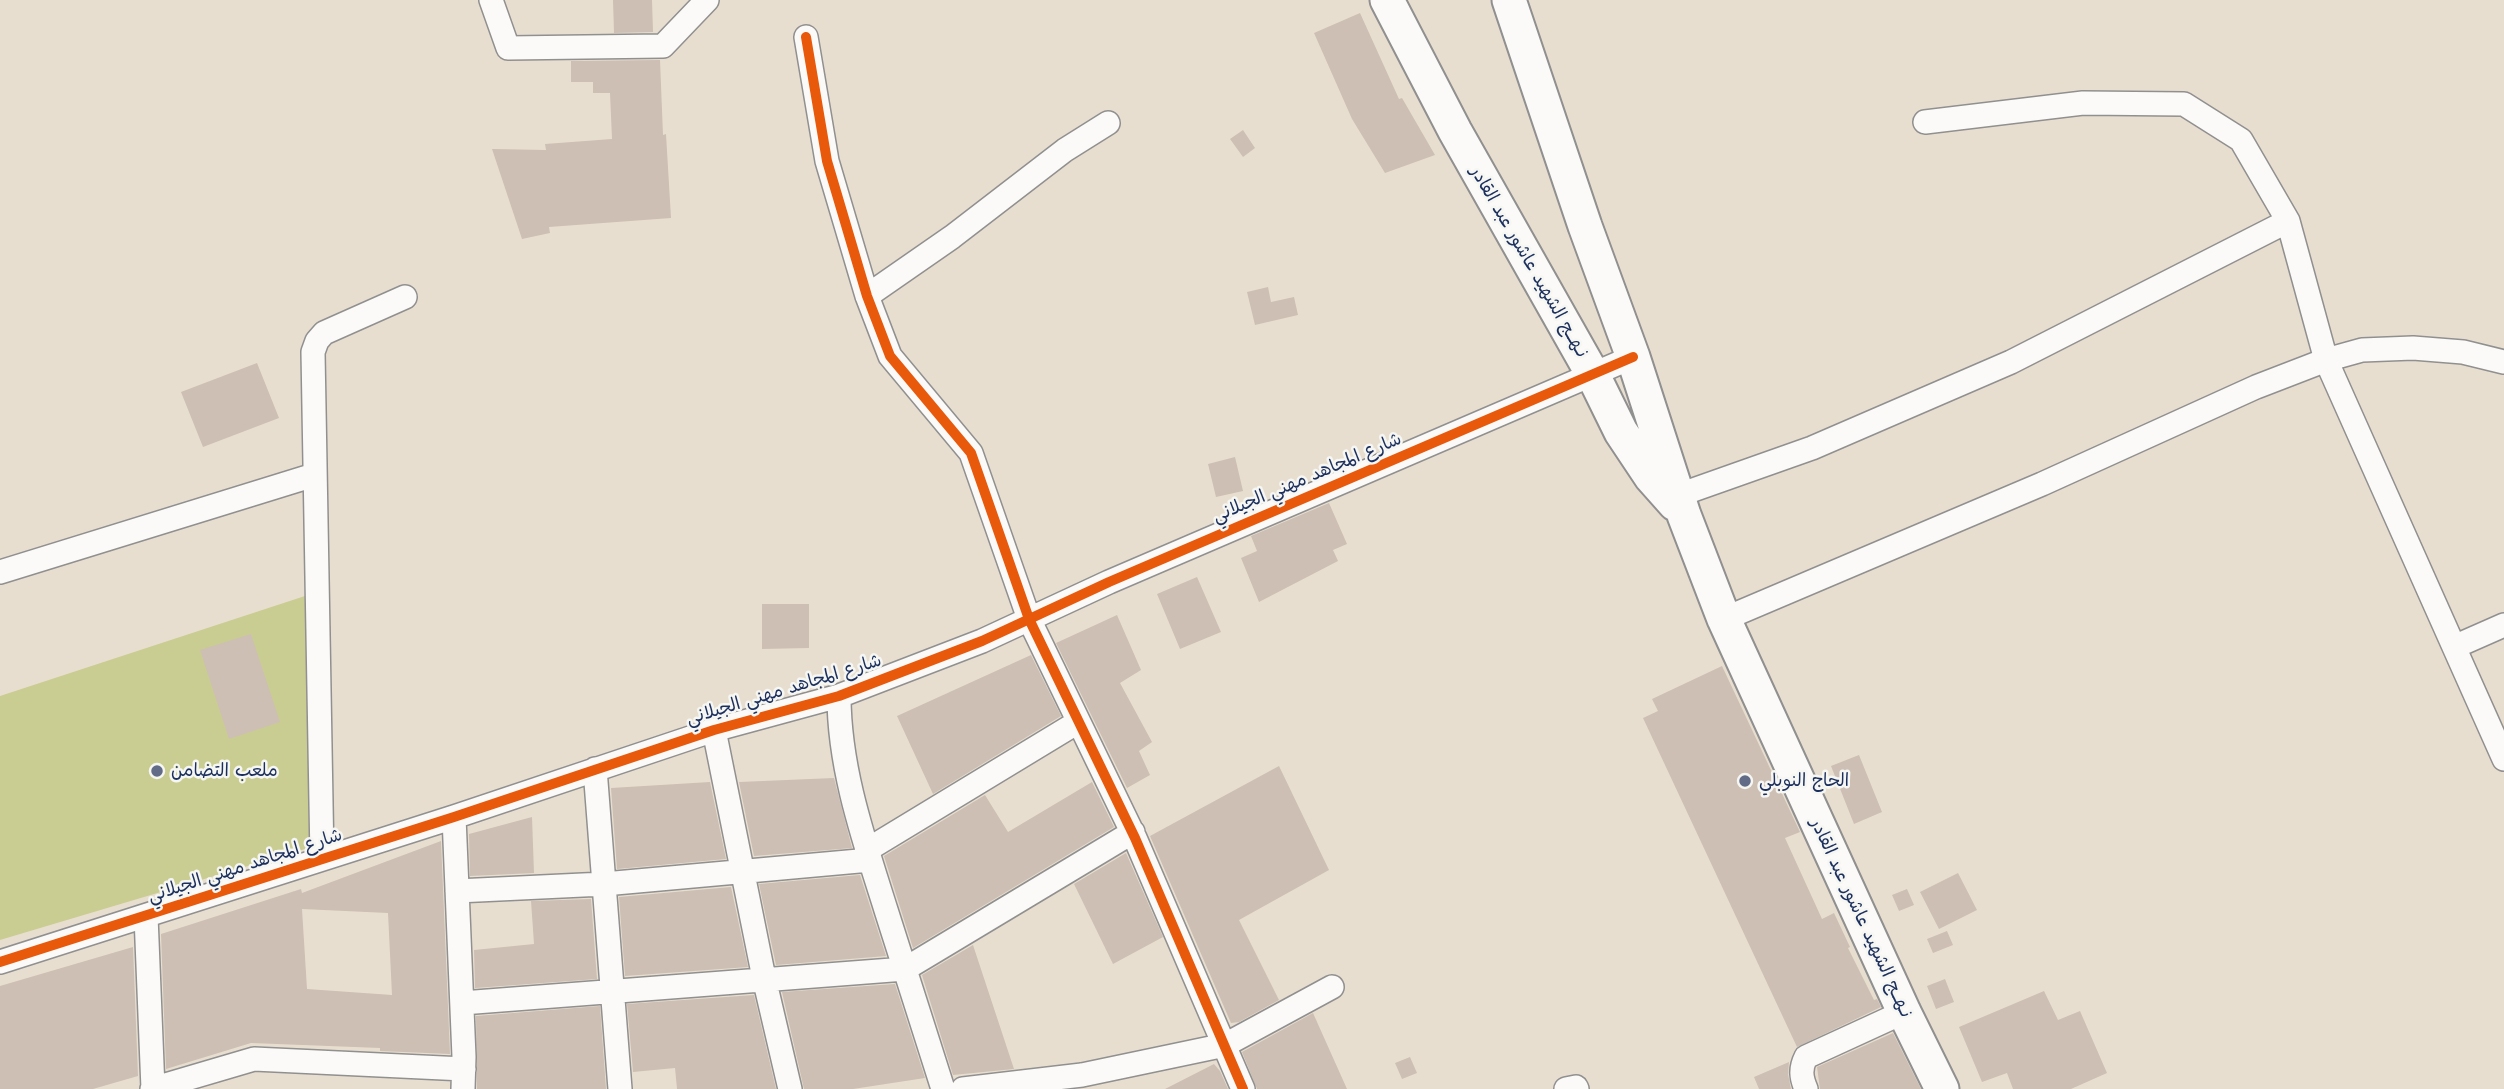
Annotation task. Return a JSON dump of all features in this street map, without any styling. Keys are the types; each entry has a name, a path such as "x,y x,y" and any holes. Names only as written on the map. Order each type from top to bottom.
{"main road":[{"name":"نـهــج الشهيد عاشور عبد القادر","path":"1387,0 1455,131 1593,375 1621,432 1636,456 1681,505"},
{"name":"نـهــج الشهيد عاشور عبد القادر","path":"1508,0 1633,357 1681,505 1724,619 1903,1012 1942,1089"}],"street":[{"path":"491,0 508,48 663,46 706,0"},
{"path":"806,37 827,161 867,296 890,356 971,453 1030,619 1133,832 1243,1089"},
{"path":"1925,122 2083,103 2184,104 2241,140 2288,221 2326,360 2504,759"},
{"path":"867,296 952,237 1065,149 1108,123"},
{"path":"1681,505 2011,362 2288,221"},
{"path":"322,859 313,352 324,332 405,297"},
{"path":"1724,619 2042,484 2256,387 2326,360 2361,350 2413,348 2463,352 2504,362"},
{"name":"شارع المجاهد مهني الجيلاني","path":"0,962 454,817 714,730 839,696 982,641 1121,577 1633,357"},
{"path":"0,572 314,475"},
{"path":"2455,647 2504,625"},
{"path":"839,696 843,755 869,855 943,1089"},
{"path":"457,891 604,884 743,873 869,855 1078,722"},
{"path":"714,730 764,978 790,1089"},
{"path":"595,769 620,1089"},
{"path":"146,916 153,1089 254,1059 463,1079 454,817"},
{"path":"462,1003 905,969 1133,832"},
{"path":"963,1089 1084,1082 1225,1045 1332,987"},
{"path":"1806,1089 1801,1066 1806,1057 1903,1012"},
{"path":"1566,1089 1577,1089"}],"green space":[{"name":"ملعب التضامن","path":"308,595 315,846 0,940 0,696"}],"building":[{"path":"613,0 652,0 653,32 614,33"},
{"path":"1360,13 1399,99 1402,98 1435,155 1385,173 1352,119 1314,33"},
{"path":"660,60 663,135 666,134 671,218 549,227 550,233 522,239 492,149 546,150 545,144 612,139 610,93 593,93 593,82 571,82 571,61"},
{"path":"1243,130 1255,148 1243,157 1230,139"},
{"path":"1268,287 1271,302 1294,297 1298,315 1255,325 1247,292"},
{"path":"257,363 279,418 203,447 181,392"},
{"path":"1235,457 1243,491 1216,497 1208,464"},
{"path":"1329,503 1347,544 1333,550 1338,561 1259,602 1241,558 1257,551 1251,536"},
{"path":"1197,577 1221,632 1180,649 1157,594"},
{"path":"762,604 809,604 809,648 762,649"},
{"path":"1117,615 1141,670 1120,683 1152,742 1139,751 1150,775 1127,788 1056,643"},
{"path":"251,634 280,722 229,739 200,650"},
{"path":"1031,655 1061,716 933,794 897,716"},
{"path":"1722,666 1800,832 1785,838 1822,919 1834,913 1874,1000 1877,999 1881,1007 1797,1047 1643,718 1658,711 1652,699"},
{"path":"1859,755 1882,812 1854,824 1831,766"},
{"path":"1279,766 1329,870 1239,920 1279,1000 1239,1022 1231,1023 1150,836"},
{"path":"834,778 852,848 754,856 739,782"},
{"path":"710,782 726,859 617,869 611,788"},
{"path":"1092,782 1114,827 913,948 884,856 985,795 1008,832"},
{"path":"532,817 534,873 470,876 469,834"},
{"path":"441,841 450,1054 380,1051 380,1048 251,1043 166,1069 161,934 301,889 302,893","holes":["302,909 388,913 392,995 307,989"]},
{"path":"1126,853 1163,937 1113,964 1074,884"},
{"path":"1958,873 1977,910 1939,929 1920,892"},
{"path":"860,875 886,956 776,965 759,884"},
{"path":"731,887 748,967 625,976 619,897"},
{"path":"1907,889 1914,905 1899,911 1892,895"},
{"path":"591,899 597,979 475,988 474,950 534,944 531,901"},
{"path":"1947,931 1953,945 1933,953 1927,939"},
{"path":"973,945 1014,1069 953,1075 922,975"},
{"path":"133,947 138,1076 93,1089 0,1089 0,986"},
{"path":"1945,979 1954,1002 1936,1009 1927,986"},
{"path":"895,984 925,1078 853,1089 804,1089 782,992"},
{"path":"2044,991 2058,1020 2080,1011 2107,1073 2071,1089 2013,1089 2007,1073 1982,1082 1959,1027"},
{"path":"754,995 776,1089 677,1089 675,1068 633,1072 627,1004"},
{"path":"600,1006 606,1089 477,1089 476,1016"},
{"path":"1313,1013 1347,1089 1257,1089 1242,1052"},
{"path":"1893,1033 1921,1089 1820,1089 1817,1067"},
{"path":"1410,1057 1417,1073 1402,1079 1395,1063"},
{"path":"1789,1062 1791,1089 1759,1089 1754,1077"},
{"path":"1214,1064 1228,1089 1165,1089"}],"cycle path":[{"path":"806,37 827,161 867,296 890,356 971,453 1029,619 1135,838 1243,1089"},
{"path":"0,962 454,817 714,730 839,696 982,641 1109,582 1633,357"}],"place":[{"name":"ملعب التضامن","path":"157,771"},
{"name":"الحاج النوبلي","path":"1745,781"}]}
